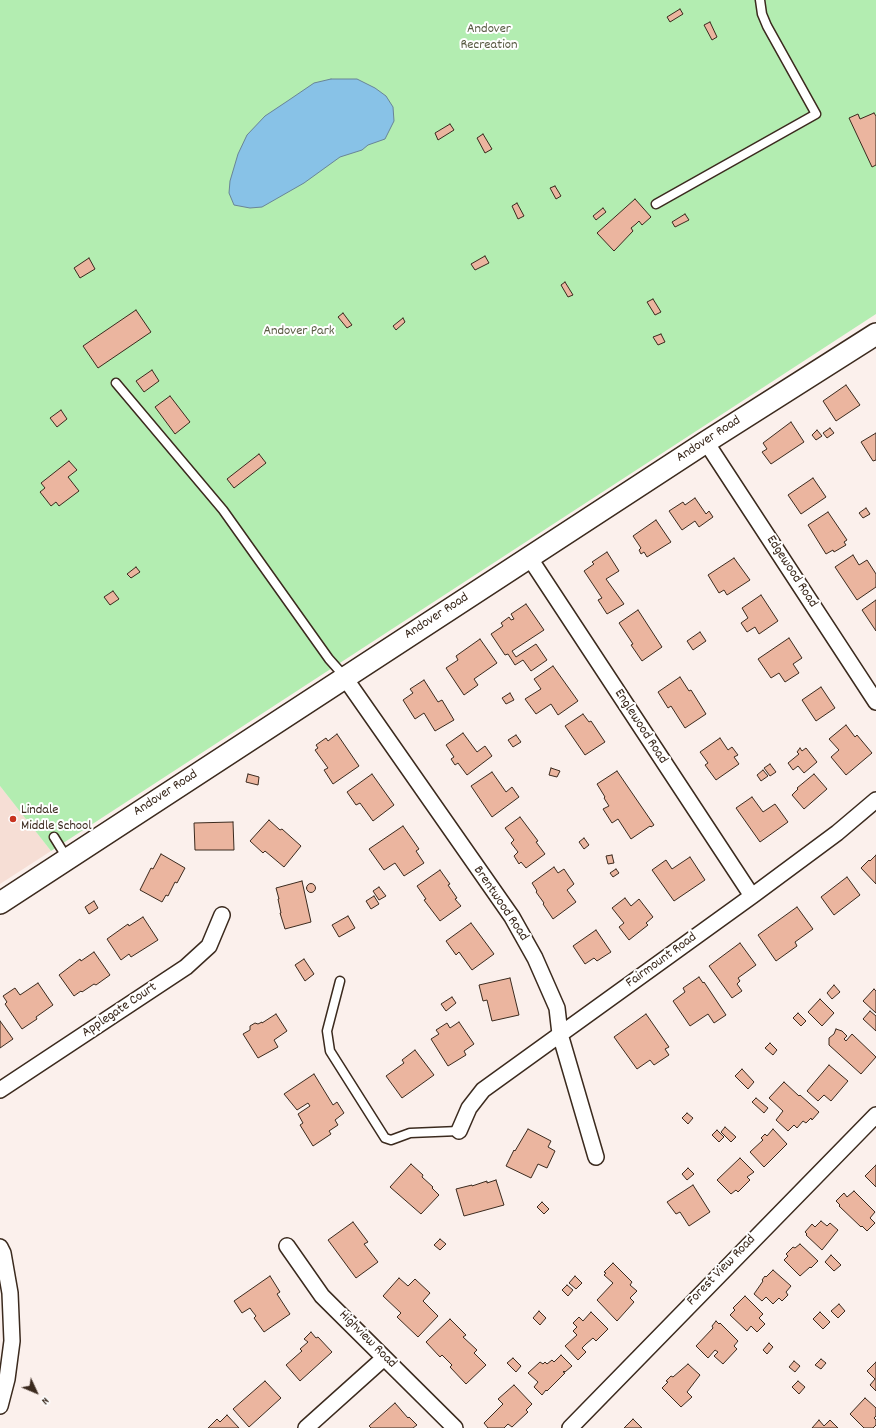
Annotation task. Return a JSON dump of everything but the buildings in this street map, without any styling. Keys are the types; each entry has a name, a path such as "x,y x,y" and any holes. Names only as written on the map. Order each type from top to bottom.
{"street":[{"name":"Andover Road","path":"0,903 706,442 876,334"},
{"name":"Edgewood Road","path":"706,442 876,702"},
{"name":"Englewood Road","path":"529,557 752,896"},
{"name":"Brentwood Road","path":"345,678 512,917 535,958 557,1008 560,1034 596,1157"},
{"name":"Fairmount Road","path":"459,1130 469,1108 482,1090 752,896 837,833 876,800"},
{"name":"Applegate Court","path":"0,1090 186,967 208,946 222,915"},
{"name":"Forest View Road","path":"570,1428 876,1115"},
{"name":"Highview Road","path":"287,1246 322,1296 455,1428"},
{"path":"0,1247 3,1254 10,1294 12,1341 7,1379 0,1406"},
{"path":"306,1428 384,1358"}],"lane":[{"path":"656,204 816,114 767,26 762,14 760,0"},
{"path":"116,383 223,510 328,658 345,678"},
{"path":"54,838 68,858"},
{"path":"340,981 327,1031 330,1051 385,1138 391,1140 410,1134 459,1130"}],"shaded area":[{"name":"Lindale Middle School","path":"0,786 51,851 0,884"}],"green space":[{"name":"Andover Park","path":"0,0 876,0 876,314 51,851 0,786"}],"water":[{"path":"331,79 357,79 375,88 386,96 393,107 394,121 385,139 368,145 362,150 340,157 304,183 262,207 250,208 234,205 229,193 230,181 238,154 247,135 265,116 314,83"}],"place":[{"name":"Lindale Middle School","path":"13,819"}],"park label":[{"name":"Andover Recreation","path":"489,38"}]}
